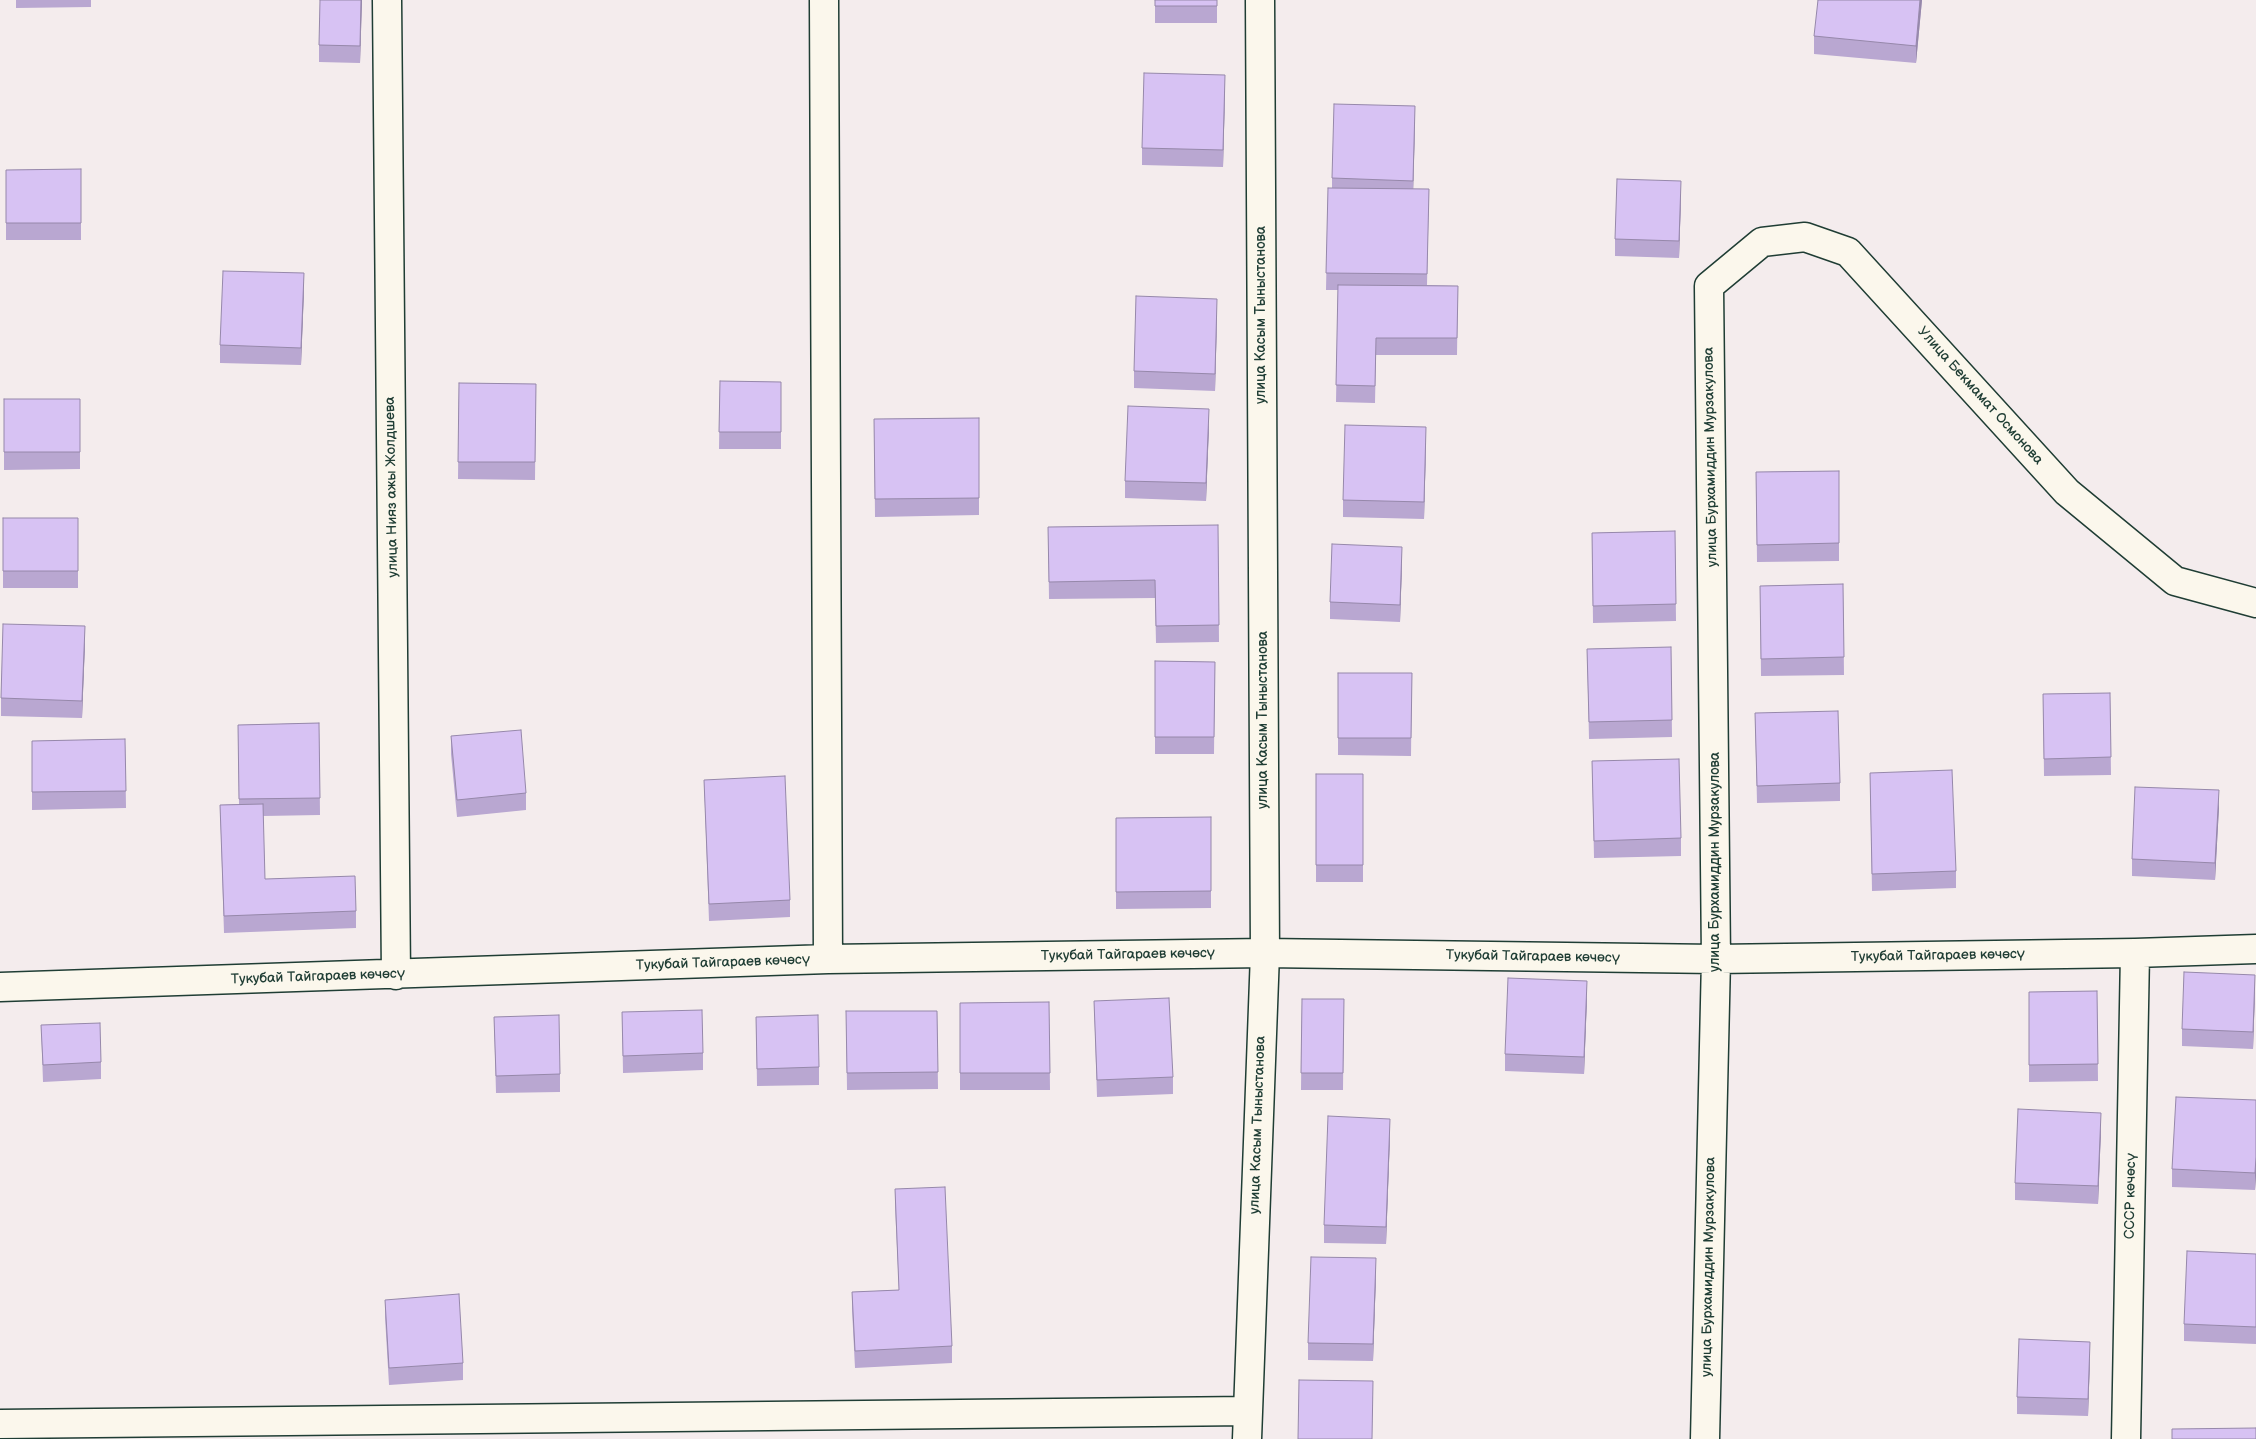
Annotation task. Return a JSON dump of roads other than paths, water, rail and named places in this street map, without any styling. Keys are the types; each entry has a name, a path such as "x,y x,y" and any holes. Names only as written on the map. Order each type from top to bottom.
{"street":[{"name":"улица Нияз ажы Жолдшева","path":"387,0 396,974"},
{"path":"824,0 828,959"},
{"name":"улица Касым Тыныстанова","path":"1247,1439 1265,953 1260,0"},
{"name":"Улица Бекмамат Осмонова","path":"1709,286 1762,242 1805,237 1848,252 2067,492 2176,581 2256,603"},
{"name":"улица Бурхамиддин Мурзакулова","path":"1705,1439 1716,959 1709,286"},
{"name":"Тукубай Тайгараев көчөсү","path":"0,986 828,959 1265,953 1716,959 2136,953 2256,949"},
{"name":"СССР көчөсү","path":"2126,1439 2136,953"},
{"path":"0,1424 1248,1411"}]}
